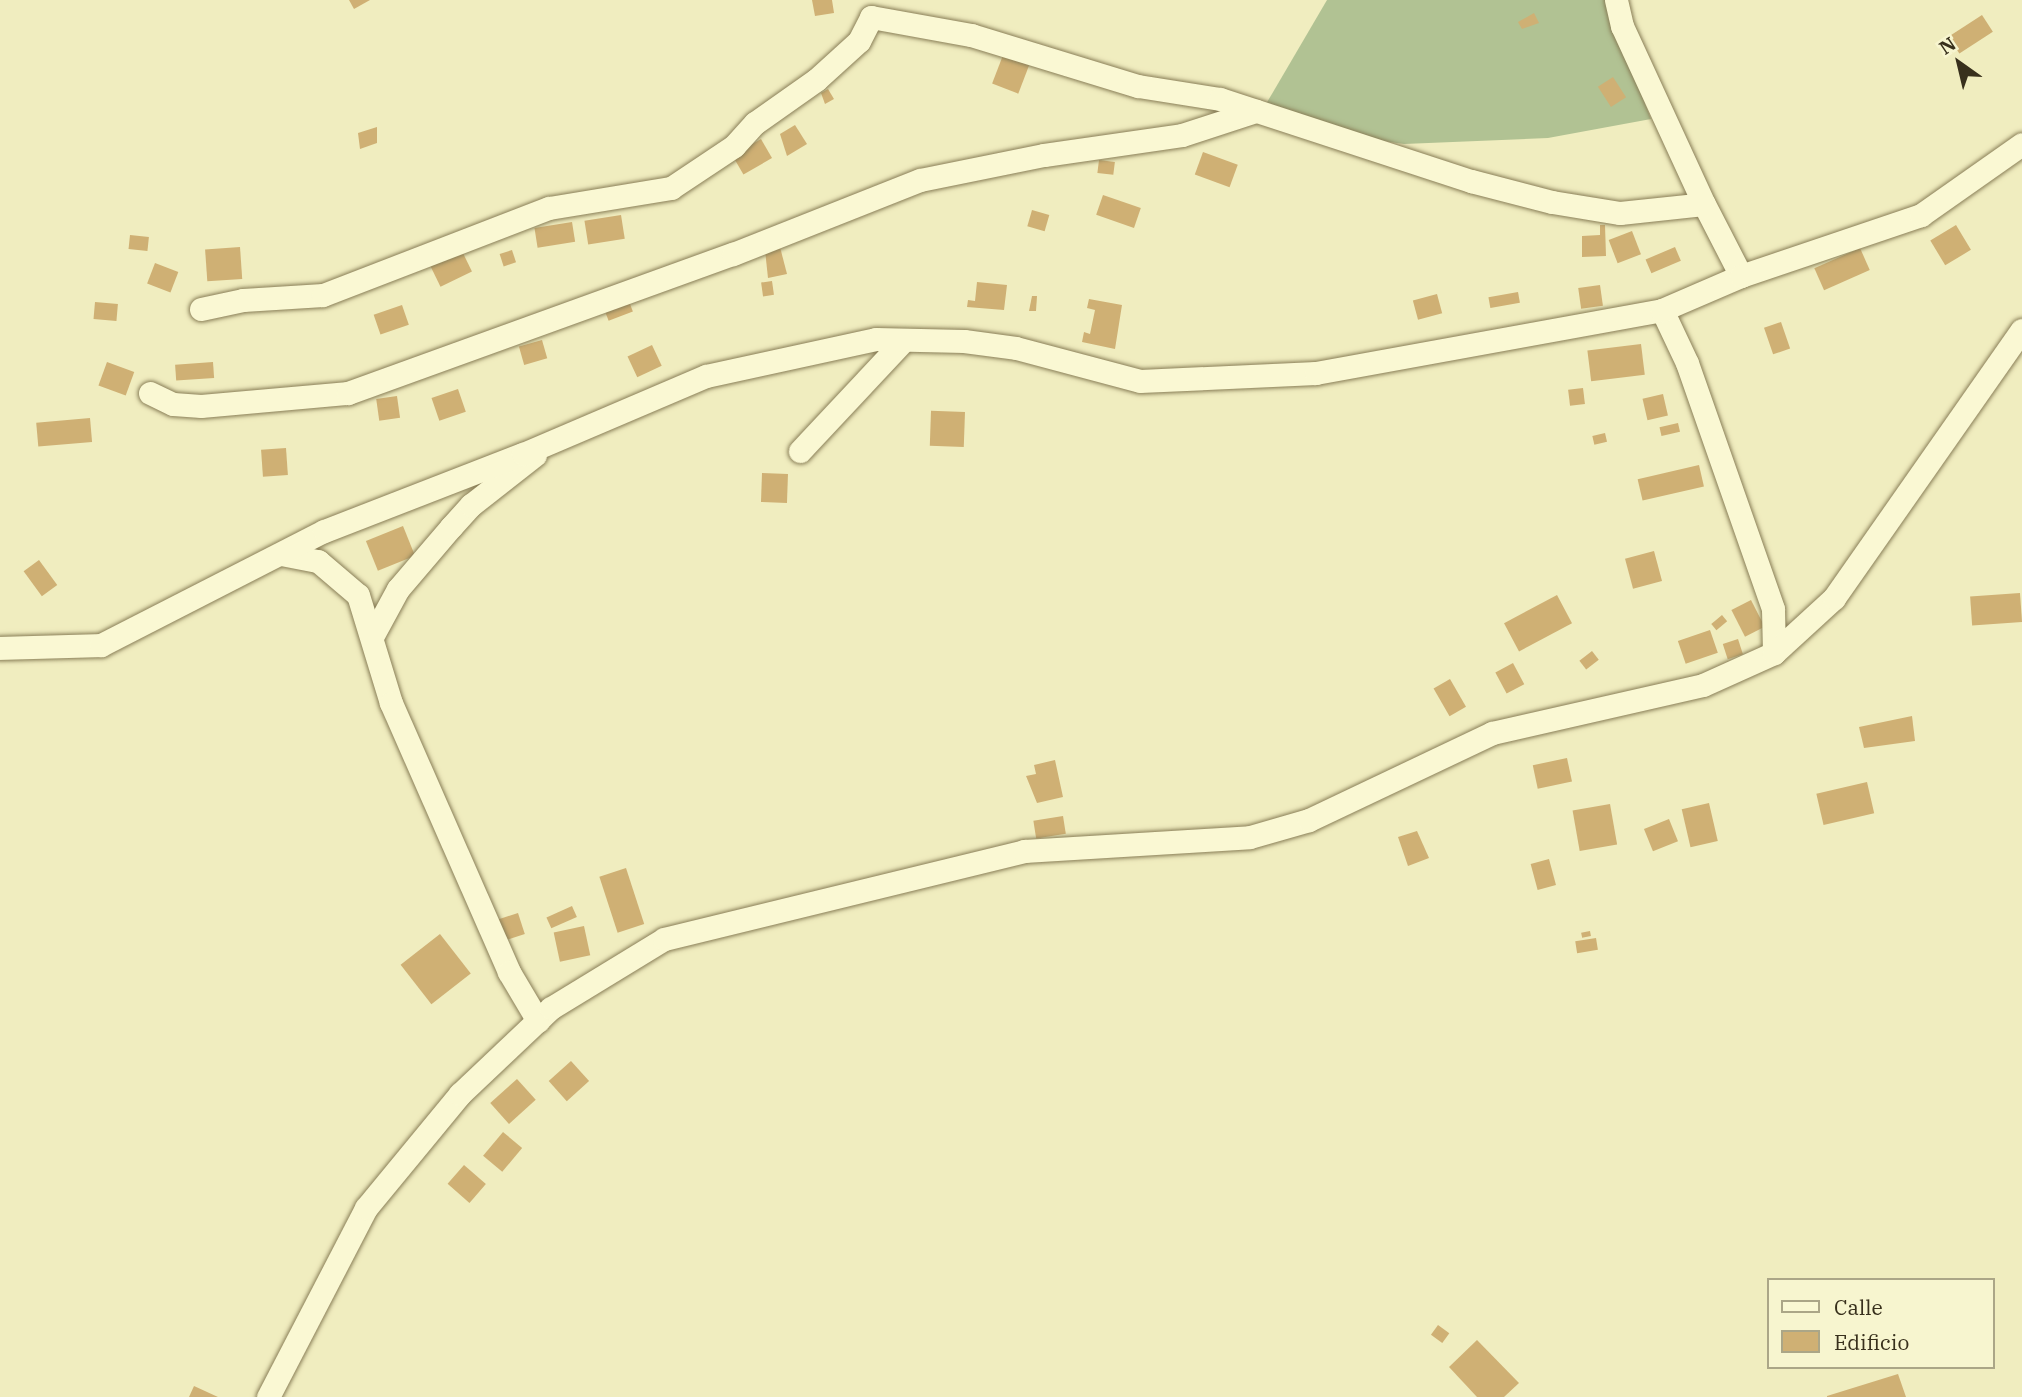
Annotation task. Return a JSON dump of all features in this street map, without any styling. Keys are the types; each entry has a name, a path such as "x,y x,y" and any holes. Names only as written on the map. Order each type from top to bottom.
{"street":[{"path":"1616,0 1622,26 1704,204 1741,276"},
{"path":"201,309 243,300 323,295 549,208 671,188 734,146 755,123 816,80 859,41 866,8 971,35 1138,86 1220,99 1471,181 1552,202 1620,213 1704,204"},
{"path":"150,393 173,404 201,406 348,393 733,254 920,180 1044,155 1182,135 1256,110"},
{"path":"0,648 101,645 324,531 550,442 706,376 876,339 902,342 964,341 1016,348 1140,381 1316,373 1662,310 1741,276 1921,215 2022,144"},
{"path":"1662,310 1687,363 1773,609 1774,653"},
{"path":"268,1397 366,1208 460,1094 538,1021 664,939 1024,851 1250,837 1309,820 1492,733 1703,685 1774,653 1834,598 2022,330"},
{"path":"800,451 902,342"},
{"path":"373,635 398,589 471,505 550,442"},
{"path":"281,554 318,561 358,595 401,727 509,972 538,1021"},
{"path":"0,659 38,647"}],"green space":[{"path":"1327,0 1605,0 1651,119 1548,138 1404,144 1369,139 1266,104"}],"building":[{"path":"349,0 370,0 354,9"},
{"path":"812,0 832,0 834,13 815,16"},
{"path":"1534,13 1539,23 1522,29 1518,22"},
{"path":"1982,15 1993,32 1959,54 1948,37"},
{"path":"1005,50 1031,60 1018,94 992,84"},
{"path":"1613,77 1626,97 1611,107 1598,87"},
{"path":"828,89 834,99 825,104 821,93"},
{"path":"795,125 807,144 787,156 780,134"},
{"path":"377,127 377,143 360,149 358,133"},
{"path":"761,139 772,158 743,175 732,156"},
{"path":"1203,152 1238,165 1230,187 1195,175"},
{"path":"1099,160 1115,162 1113,175 1097,173"},
{"path":"1103,195 1141,208 1134,228 1096,215"},
{"path":"1032,210 1049,215 1045,231 1027,226"},
{"path":"621,215 625,239 588,244 584,221"},
{"path":"572,222 575,242 538,248 534,228"},
{"path":"1600,225 1605,225 1606,256 1582,257 1582,236 1600,235"},
{"path":"1956,225 1971,250 1945,265 1930,240"},
{"path":"1632,231 1641,254 1618,263 1609,240"},
{"path":"130,235 149,237 147,251 129,249"},
{"path":"240,247 242,279 207,281 205,249"},
{"path":"780,247 787,274 768,278 765,250"},
{"path":"1675,247 1681,261 1651,273 1646,260"},
{"path":"1860,248 1870,270 1824,290 1814,268"},
{"path":"461,249 472,271 441,287 430,264"},
{"path":"512,250 516,262 504,266 500,254"},
{"path":"155,263 178,272 170,292 147,284"},
{"path":"772,281 774,295 763,296 761,283"},
{"path":"977,282 1007,285 1004,310 967,307 968,300 975,301"},
{"path":"1600,285 1603,306 1581,309 1578,288"},
{"path":"625,291 633,312 609,321 601,300"},
{"path":"1518,292 1520,303 1490,308 1488,297"},
{"path":"1437,294 1442,313 1418,320 1413,300"},
{"path":"1032,296 1037,296 1036,311 1029,311"},
{"path":"1089,299 1122,305 1115,349 1082,342 1084,332 1090,334 1095,310 1087,308"},
{"path":"95,302 118,304 116,321 94,319"},
{"path":"402,305 409,325 380,335 374,315"},
{"path":"1781,322 1790,348 1773,354 1764,328"},
{"path":"542,340 547,358 524,365 519,347"},
{"path":"1641,344 1645,375 1591,381 1587,351"},
{"path":"652,345 662,366 637,377 628,356"},
{"path":"107,362 134,372 126,395 98,385"},
{"path":"213,362 214,378 176,381 175,365"},
{"path":"1583,388 1585,404 1570,406 1568,390"},
{"path":"458,389 466,412 439,421 432,398"},
{"path":"1663,394 1668,415 1647,420 1643,399"},
{"path":"397,396 400,418 379,421 376,399"},
{"path":"931,411 965,412 964,447 930,446"},
{"path":"90,418 92,442 38,447 36,423"},
{"path":"1678,423 1680,432 1662,436 1659,427"},
{"path":"1605,433 1607,442 1594,445 1592,436"},
{"path":"286,448 288,475 263,477 261,450"},
{"path":"1699,465 1704,486 1643,501 1638,479"},
{"path":"762,473 788,474 787,503 761,502"},
{"path":"403,526 415,556 378,571 366,541"},
{"path":"1654,551 1662,581 1633,589 1625,559"},
{"path":"39,560 57,585 42,596 24,571"},
{"path":"2020,593 2022,622 1972,625 1970,596"},
{"path":"1557,595 1572,623 1519,651 1504,623"},
{"path":"1751,600 1765,627 1745,637 1731,610"},
{"path":"1722,615 1727,621 1716,630 1711,624"},
{"path":"1710,630 1718,653 1686,664 1678,641"},
{"path":"1738,639 1743,654 1728,659 1723,644"},
{"path":"1592,651 1599,660 1586,670 1579,661"},
{"path":"1513,663 1524,684 1507,694 1495,672"},
{"path":"1450,679 1466,707 1450,716 1434,688"},
{"path":"1912,716 1915,741 1864,748 1859,727"},
{"path":"1567,758 1572,781 1538,789 1533,765"},
{"path":"1055,760 1063,797 1037,803 1026,776 1036,774 1034,765"},
{"path":"1867,782 1874,813 1824,825 1816,794"},
{"path":"1709,803 1718,841 1690,847 1682,809"},
{"path":"1610,804 1617,844 1580,851 1573,811"},
{"path":"1063,816 1066,834 1036,838 1033,821"},
{"path":"1669,819 1678,841 1653,851 1644,829"},
{"path":"1417,831 1429,858 1408,866 1398,837"},
{"path":"1549,859 1556,885 1538,890 1531,864"},
{"path":"626,868 644,924 618,933 599,877"},
{"path":"572,906 577,917 551,928 546,917"},
{"path":"518,913 525,934 501,942 494,921"},
{"path":"584,926 590,955 560,962 554,932"},
{"path":"1590,931 1591,936 1582,938 1581,933"},
{"path":"440,934 471,973 431,1004 401,965"},
{"path":"1596,938 1598,950 1577,953 1575,941"},
{"path":"571,1061 589,1081 567,1101 549,1081"},
{"path":"517,1079 536,1100 509,1124 490,1103"},
{"path":"503,1132 522,1148 502,1172 483,1156"},
{"path":"464,1165 486,1184 469,1203 448,1184"},
{"path":"1438,1325 1449,1333 1442,1343 1431,1335"},
{"path":"1477,1340 1519,1383 1504,1397 1477,1397 1449,1367"},
{"path":"1898,1374 1906,1397 1827,1397 1827,1396"},
{"path":"194,1386 218,1397 189,1397"}]}
